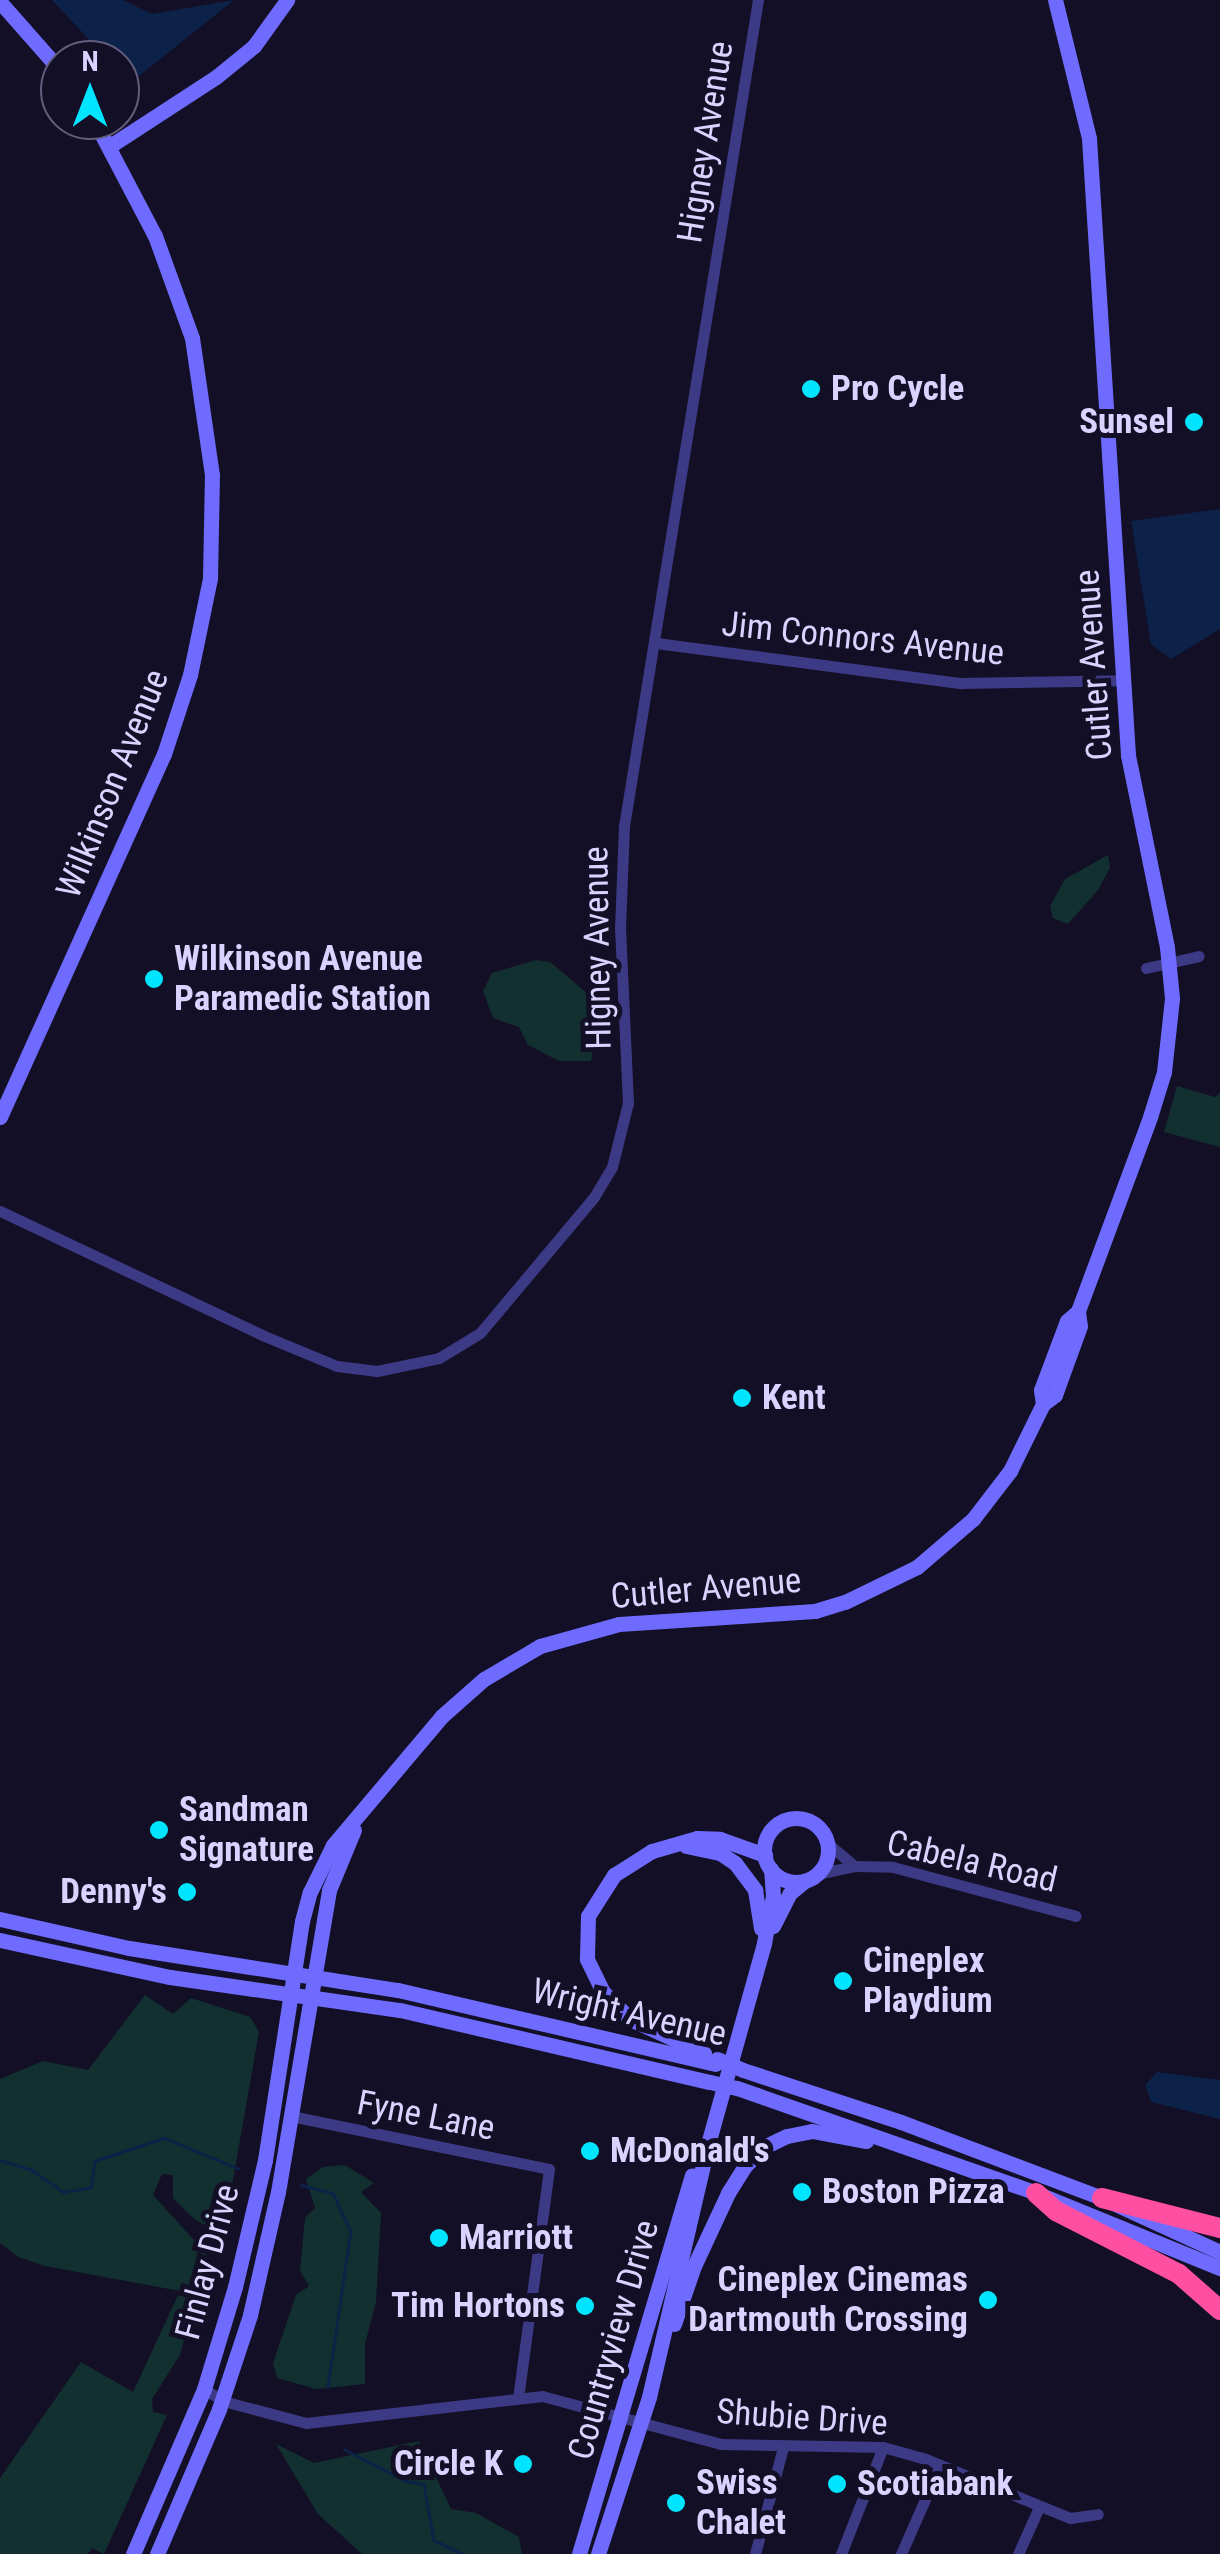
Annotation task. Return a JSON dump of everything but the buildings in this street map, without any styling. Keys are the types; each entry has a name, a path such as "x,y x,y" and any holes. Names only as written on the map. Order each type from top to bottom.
{"highway":[{"path":"1036,2193 1056,2211 1179,2274 1220,2310"},
{"path":"1102,2198 1220,2228"}],"street":[{"path":"110,146 242,57 287,0"},
{"name":"Higney Avenue","path":"0,1212 336,1366 377,1371 419,1365 462,1346 480,1333 594,1197 622,1140 628,1096 620,874 632,773 758,0"},
{"name":"Cutler Avenue","path":"293,1972 310,1892 334,1845 467,1693 540,1646 619,1624 815,1612 846,1602 916,1567 985,1506 1020,1456 1043,1404 1040,1390 1067,1320 1078,1311 1164,1072 1171,1030 1169,963 1132,782 1089,138 1054,0"},
{"path":"0,2 40,47"},
{"name":"Wilkinson Avenue","path":"0,1117 164,754 190,675 210,578 212,475 192,338 171,273 106,140"},
{"name":"Jim Connors Avenue","path":"656,643 961,683 1124,680"},
{"path":"1146,968 1199,956"},
{"path":"716,2061 630,2019 603,1992 587,1959 588,1916 604,1886 629,1863 672,1844 720,1839 768,1862 790,1882 811,1878 826,1860 827,1843 812,1823 793,1819 774,1827 768,1862"},
{"name":"Cutler Avenue","path":"314,1975 329,1890 357,1822"},
{"name":"Cabela Road","path":"827,1843 854,1866"},
{"path":"672,1844 704,1848 735,1863 755,1890 764,1943"},
{"name":"Countryview Drive","path":"598,2554 655,2370 708,2144 764,1943 773,1896 768,1862"},
{"name":"Cabela Road","path":"811,1878 854,1866 893,1867 1076,1916"},
{"name":"Countryview Drive","path":"764,1943 790,1893 811,1878"},
{"name":"Wright Avenue","path":"0,1919 129,1948 314,1975 469,2004 716,2061 901,2122 1102,2198 1220,2252"},
{"name":"Wright Avenue","path":"0,1940 170,1977 290,1992 463,2023 737,2088 1036,2193 1220,2268"},
{"name":"Finlay Drive","path":"133,2554 204,2389 256,2206 293,1972"},
{"name":"Finlay Drive","path":"157,2554 222,2400 267,2246 314,1975"},
{"name":"Fyne Lane","path":"291,2116 550,2168 518,2397"},
{"path":"655,2370 714,2222 754,2157 787,2136 812,2131 894,2141"},
{"name":"Countryview Drive","path":"579,2554 693,2174 708,2144"},
{"name":"Shubie Drive","path":"204,2389 222,2400 306,2423 518,2397 564,2400 721,2444 883,2447 940,2465 1070,2518 1098,2514"},
{"path":"754,2554 783,2446"},
{"path":"841,2554 883,2447"},
{"path":"901,2554 940,2465"},
{"path":"1018,2554 1039,2507"}],"green space":[{"path":"1108,855 1110,868 1098,890 1068,924 1053,918 1050,906 1065,879"},
{"path":"536,960 550,962 588,994 599,1020 591,1061 559,1061 528,1045 519,1027 493,1018 483,991 492,973"},
{"path":"1177,1086 1215,1097 1220,1093 1220,1147 1164,1132"},
{"path":"145,1995 173,2014 191,1998 250,2017 259,2032 223,2237 192,2217 173,2198 173,2175 162,2174 153,2195 206,2253 180,2355 152,2399 153,2412 167,2415 104,2554 92,2548 88,2554 0,2554 0,2478 81,2362 133,2392 180,2291 45,2266 18,2257 0,2243 0,2079 43,2061 88,2070"},
{"path":"345,2165 374,2183 361,2192 381,2213 376,2302 365,2344 365,2384 316,2389 277,2378 273,2363 296,2295 309,2286 300,2271 305,2218 315,2208 306,2179 323,2167"},
{"path":"419,2441 451,2509 476,2513 519,2537 522,2554 362,2554 318,2514 276,2444 314,2463"}],"water":[{"path":"52,0 123,0 152,14 234,0 140,75 140,40 89,40"},
{"path":"1220,509 1220,629 1171,659 1151,644 1131,521"},
{"path":"1157,2072 1220,2080 1220,2119 1151,2102 1145,2085"}],"waterway":[{"path":"0,2160 32,2170 64,2192 91,2187 94,2161 164,2138 238,2168"},
{"path":"301,2185 333,2193 351,2231 328,2387"},
{"path":"344,2449 406,2481 424,2484 434,2540 463,2554"}],"place":[{"name":"Pro Cycle","path":"811,389"},
{"name":"Sunsel","path":"1194,422"},
{"name":"Wilkinson Avenue Paramedic Station","path":"154,979"},
{"name":"Kent","path":"742,1398"},
{"name":"Sandman Signature","path":"159,1830"},
{"name":"Denny's","path":"187,1892"},
{"name":"Cineplex Playdium","path":"843,1981"},
{"name":"McDonald's","path":"590,2151"},
{"name":"Boston Pizza","path":"802,2192"},
{"name":"Marriott","path":"439,2238"},
{"name":"Cineplex Cinemas Dartmouth Crossing","path":"988,2300"},
{"name":"Tim Hortons","path":"585,2306"},
{"name":"Circle K","path":"523,2464"},
{"name":"Scotiabank","path":"837,2484"},
{"name":"Swiss Chalet","path":"676,2503"}]}
